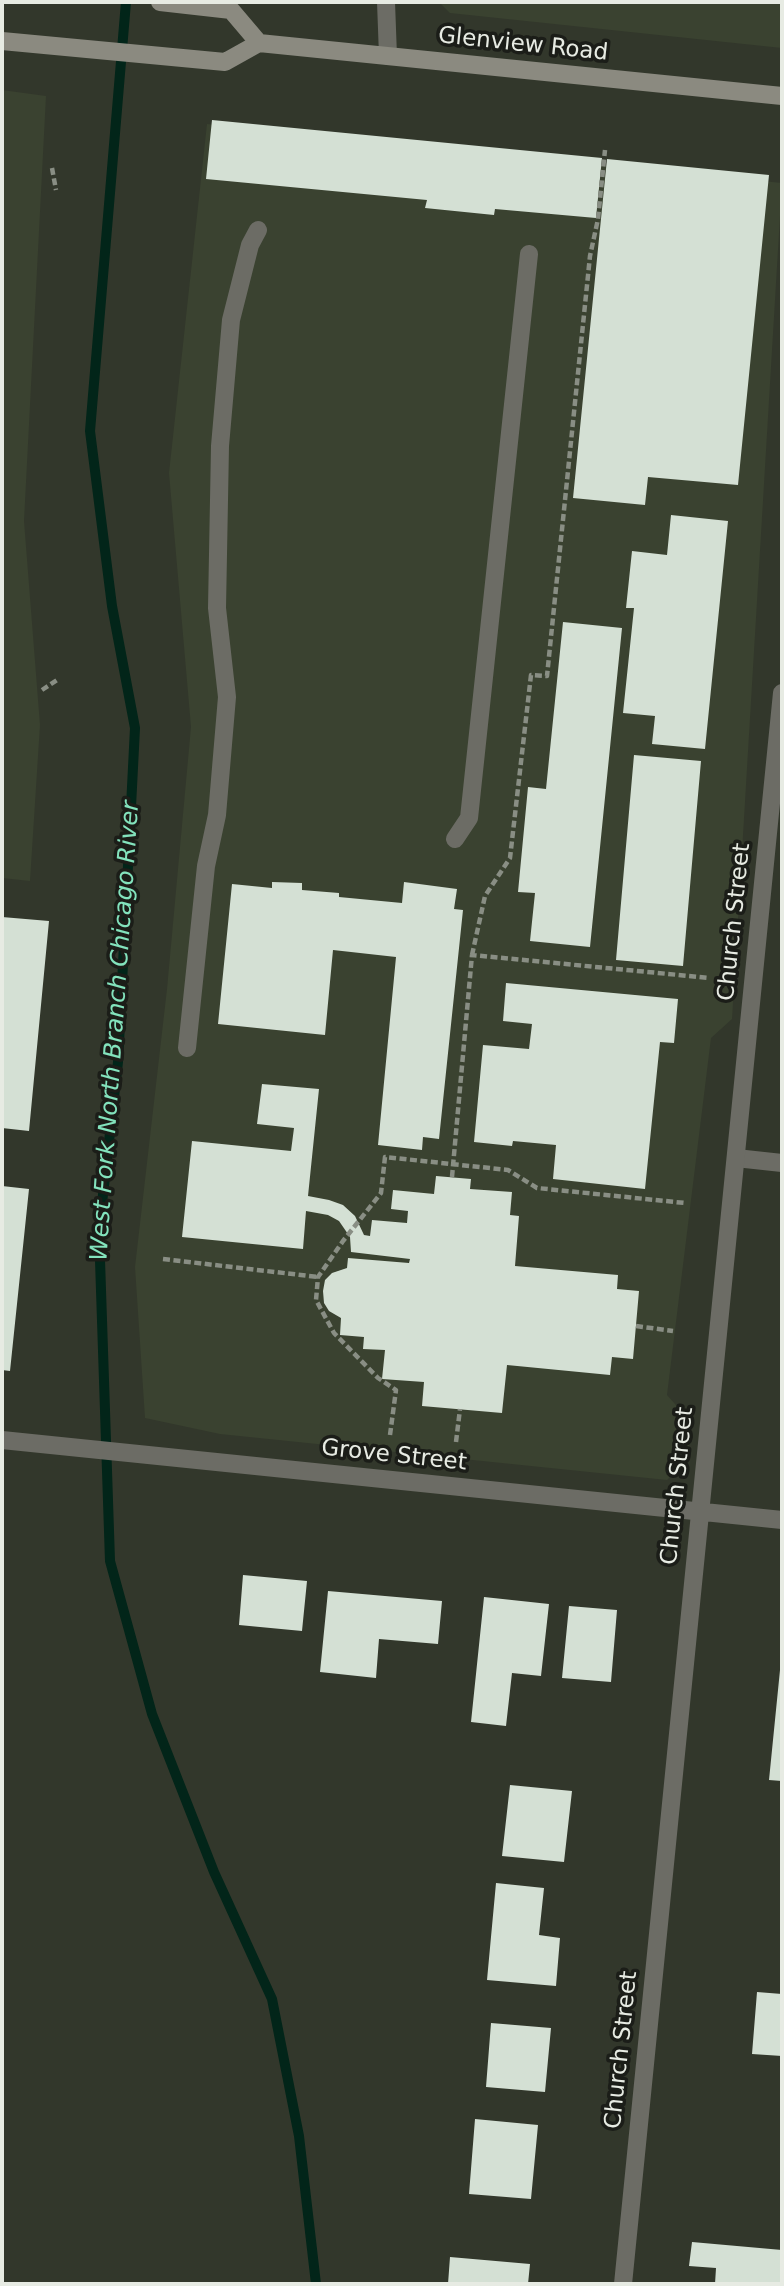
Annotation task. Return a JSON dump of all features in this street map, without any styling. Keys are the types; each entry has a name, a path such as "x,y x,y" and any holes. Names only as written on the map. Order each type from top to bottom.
{"main road":[{"path":"2,41 225,62 259,43 231,10 160,2"},
{"name":"Glenview Road","path":"259,43 782,96"}],"street":[{"path":"386,2 388,56"},
{"path":"187,1048 206,866 217,815 227,697 217,608 220,446 231,320 250,245 258,230"},
{"path":"455,839 469,818 529,254"},
{"name":"Church Street","path":"623,2284 736,1158 776,812 782,693"},
{"path":"736,1158 782,1163"},
{"name":"Grove Street","path":"2,1440 782,1520"}],"path":[{"path":"452,1177 472,955 485,896 510,858 531,675 547,676 590,256 598,219 605,150"},
{"path":"52,168 56,190"},
{"path":"42,690 57,680"},
{"path":"472,955 710,978"},
{"path":"390,1435 397,1390 378,1378 334,1333 316,1300 318,1277 342,1241 381,1193 385,1157 508,1170 537,1188 685,1203"},
{"path":"163,1259 318,1277"},
{"path":"636,1326 673,1331"},
{"path":"456,1442 460,1409"}],"shaded area":[{"path":"439,2 782,2 782,48 450,13"},
{"path":"2,90 46,96 24,521 40,725 30,881 2,878"},
{"path":"207,124 782,183 732,1019 711,1038 667,1395 691,1422 688,1459 667,1480 220,1434 145,1418 135,1267 167,989 191,727 169,473"}],"building":[{"path":"212,120 602,158 596,218 495,209 494,215 425,208 427,200 206,179"},
{"path":"607,159 769,175 738,485 648,477 645,505 573,498"},
{"path":"671,515 728,521 705,749 652,744 655,716 623,713 634,608 626,608 632,551 667,555"},
{"path":"563,622 622,628 590,947 530,941 535,893 518,892 528,787 546,789"},
{"path":"634,755 701,761 683,966 616,960"},
{"path":"272,882 302,883 302,890 339,893 339,897 402,903 404,882 457,889 454,909 463,910 439,1139 423,1137 422,1150 378,1145 396,957 333,950 325,1035 218,1024 232,884 272,888"},
{"path":"2,917 49,921 29,1131 2,1128"},
{"path":"506,983 678,999 674,1043 660,1042 645,1189 553,1179 556,1145 513,1141 512,1146 474,1142 483,1045 529,1049 532,1024 503,1021"},
{"path":"262,1084 319,1089 308,1196 343,1205 355,1216 364,1235 370,1236 372,1220 407,1223 408,1211 391,1209 393,1190 434,1194 436,1176 471,1179 470,1189 512,1192 510,1215 519,1216 515,1266 618,1275 617,1289 639,1291 633,1359 612,1357 610,1375 507,1365 502,1413 422,1406 424,1382 382,1379 385,1350 363,1349 364,1337 340,1335 341,1318 329,1311 324,1303 323,1291 325,1280 332,1273 347,1268 348,1258 409,1263 410,1259 351,1252 350,1237 339,1221 328,1215 306,1211 303,1249 182,1237 192,1141 291,1151 294,1128 257,1124"},
{"path":"2,1186 29,1189 10,1371 2,1370"},
{"path":"243,1575 307,1581 302,1631 239,1625"},
{"path":"328,1591 442,1601 438,1644 379,1639 376,1678 320,1672"},
{"path":"484,1597 549,1604 541,1676 512,1673 506,1726 471,1722"},
{"path":"569,1606 617,1610 611,1682 562,1678"},
{"path":"782,1670 782,1781 769,1780"},
{"path":"510,1785 572,1791 564,1862 502,1856"},
{"path":"496,1883 544,1888 539,1935 560,1938 556,1986 487,1980"},
{"path":"757,1992 782,1994 782,2056 752,2054"},
{"path":"491,2023 551,2028 545,2092 486,2087"},
{"path":"475,2119 538,2125 531,2199 469,2194"},
{"path":"692,2242 782,2250 782,2284 715,2284 716,2268 689,2266"},
{"path":"450,2257 530,2264 528,2284 448,2284"}],"waterway":[{"name":"West Fork North Branch Chicago River","path":"126,2 90,431 112,606 135,728 118,1062 99,1230 110,1561 152,1714 214,1872 272,1999 299,2136 316,2284"}]}
